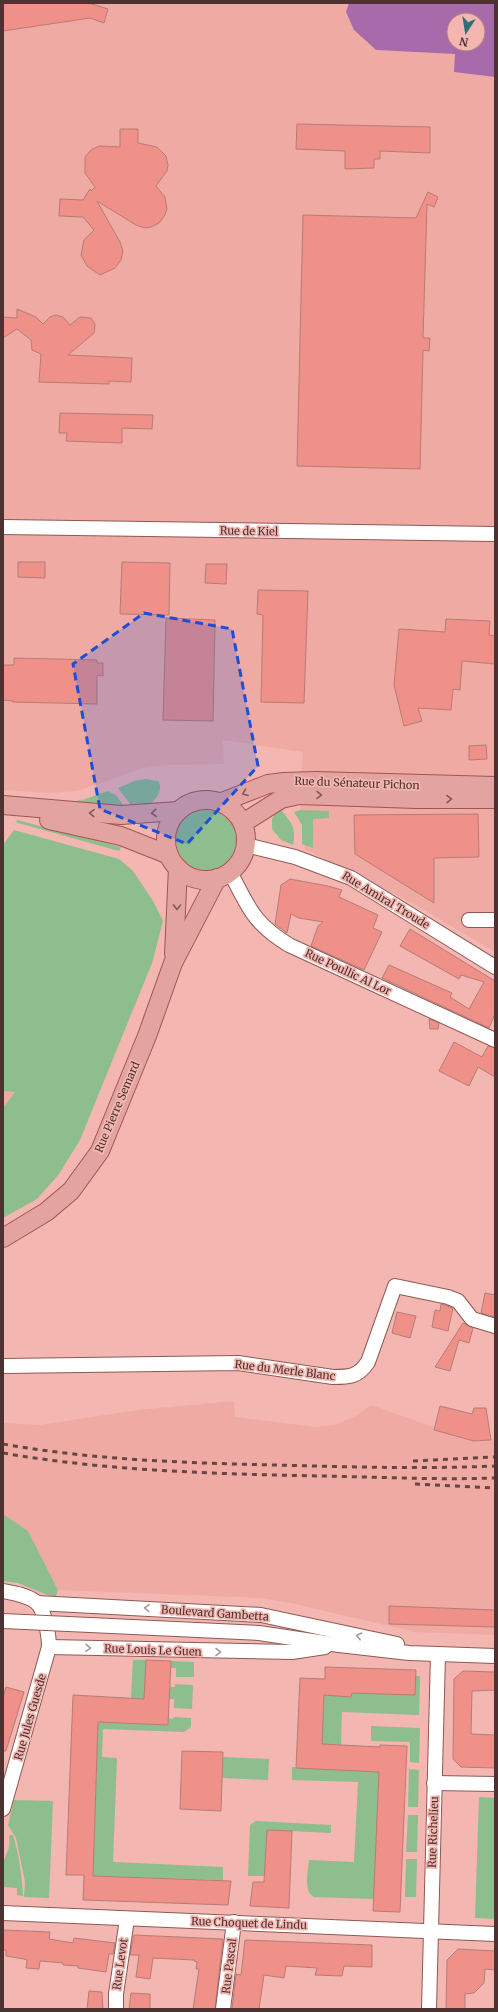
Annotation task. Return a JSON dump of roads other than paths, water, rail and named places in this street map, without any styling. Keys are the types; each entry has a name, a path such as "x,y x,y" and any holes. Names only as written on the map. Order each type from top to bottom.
{"main road":[{"name":"Rue du Sénateur Pichon","path":"222,802 268,784 284,782 316,781 495,786"},
{"name":"Rue du Sénateur Pichon","path":"243,823 281,799 299,794 416,800 495,799"},
{"path":"3,814 65,822 121,836 173,861 194,878 210,880 224,875 241,860 247,838 243,823 238,814 222,802 204,799 196,801 178,811 172,818 166,836 173,861"},
{"path":"3,805 121,815 178,811"},
{"name":"Rue Pierre Semard","path":"173,861 176,926 173,963"},
{"name":"Rue Pierre Semard","path":"3,1238 46,1212 71,1191 100,1151 147,1036 173,963 224,875"}],"street":[{"name":"Rue de Kiel","path":"3,527 495,534"},
{"name":"Rue Amiral Troude","path":"246,845 295,857 351,878 495,967"},
{"name":"Rue Poullic Al Lor","path":"224,875 251,913 270,933 289,945 495,1040"},
{"path":"469,920 495,920"},
{"name":"Rue du Merle Blanc","path":"3,1366 238,1363 333,1377 348,1377 356,1375 363,1370 368,1362 395,1286 448,1297 458,1301 472,1319 495,1326"},
{"path":"3,1591 18,1594 37,1603 42,1612 49,1647"},
{"name":"Boulevard Gambetta","path":"37,1603 261,1615 438,1654"},
{"name":"Boulevard Gambetta","path":"3,1621 259,1633 339,1645 409,1653 495,1656"},
{"name":"Rue Louis Le Guen","path":"49,1647 292,1652 339,1645"},
{"name":"Rue Jules Guesde","path":"3,1809 49,1647"},
{"name":"Rue Richelieu","path":"428,2009 438,1654"},
{"path":"434,1784 495,1784"},
{"name":"Rue Choquet de Lindu","path":"3,1913 495,1934"},
{"name":"Rue Levot","path":"116,2009 116,1994 127,1919"},
{"name":"Rue Pascal","path":"223,2009 234,1922"}],"railway":[{"path":"3,1444 71,1454 174,1462 386,1467 495,1466"},
{"path":"3,1453 82,1464 202,1473 452,1479 495,1478"},
{"path":"413,1461 495,1457"},
{"path":"415,1484 495,1488"}]}
